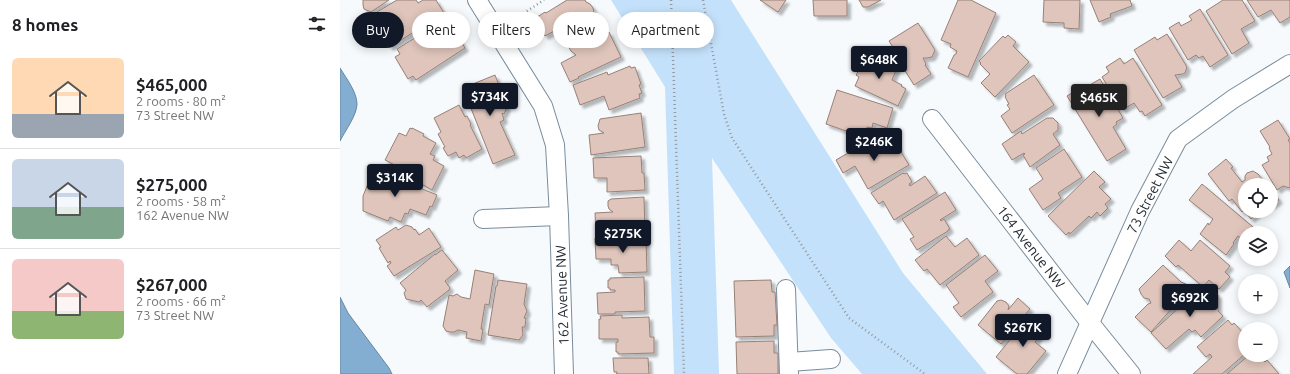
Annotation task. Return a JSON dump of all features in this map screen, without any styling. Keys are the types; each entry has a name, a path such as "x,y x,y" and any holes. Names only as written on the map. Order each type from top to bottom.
{"street":[{"name":"162 Avenue NW","path":"477,0 484,12"},
{"name":"162 Avenue NW","path":"506,48 543,106 555,145 559,216 564,374"},
{"name":"73 Street NW","path":"1067,374 1140,211 1178,139 1233,99 1290,64"},
{"name":"164 Avenue NW","path":"932,119 1131,374"},
{"path":"483,219 559,216"},
{"path":"786,289 789,368 831,359"}],"path":[{"path":"526,12 544,0"},
{"path":"671,0 684,374"},
{"path":"703,0 723,107 732,138 849,318 924,374"}],"shaded area":[{"path":"611,0 731,0 903,273 987,374 862,374 831,338 712,158 719,374 674,374 665,87 641,48 714,48 714,12 618,12"},
{"path":"340,68 353,90 357,99 357,104 353,118 340,141"},
{"path":"1290,266 1290,288 1284,272"},
{"path":"340,297 348,313 392,374 340,374"}],"building":[{"path":"363,0 389,0 371,12 364,9"},
{"path":"397,0 416,0 418,3 423,0 436,0 443,12 412,12 412,33 404,38 404,12 377,12"},
{"path":"567,0 585,0 593,8 594,12 553,12 553,32 545,36 545,12 546,13"},
{"path":"760,0 786,0 778,12"},
{"path":"813,0 847,0 847,16 814,16"},
{"path":"859,0 881,0 868,7 863,7"},
{"path":"958,0 971,0 996,13 968,77 948,68 957,51 950,47 951,44 941,40"},
{"path":"1044,0 1080,0 1079,29 1064,28 1064,23 1043,22"},
{"path":"1090,0 1130,0 1132,6 1110,14 1111,17 1099,22"},
{"path":"1223,0 1242,0 1255,21 1241,29 1249,43 1232,54 1206,11"},
{"path":"1247,0 1290,0 1290,17 1280,23 1271,10 1258,17"},
{"path":"1200,9 1228,55 1210,67 1203,56 1199,58 1196,55 1188,60 1169,28 1179,22 1181,26 1192,20 1189,16"},
{"path":"918,23 935,50 932,57 923,58 926,64 925,65 931,74 914,85 889,41"},
{"path":"609,32 621,57 570,82 561,63 576,55 569,48 609,48"},
{"path":"1167,34 1187,67 1185,73 1175,75 1182,87 1163,98 1134,50 1155,37 1157,40"},
{"path":"1008,35 1016,42 1013,46 1029,62 995,97 981,83 990,74 979,61 1003,36 1005,38"},
{"path":"412,40 412,48 465,48 416,80 413,76 408,79 395,57 400,54 397,49 404,48 404,45"},
{"path":"865,53 897,68 892,80 902,85 901,86 906,89 898,106 855,86 859,77 856,75 861,67 859,66"},
{"path":"1120,58 1124,64 1133,58 1162,105 1145,116 1142,111 1140,112 1134,103 1122,110 1102,77 1109,72 1106,67"},
{"path":"630,66 631,68 635,67 641,84 639,85 642,93 639,94 640,98 609,110 604,96 580,105 573,85 607,72 608,75"},
{"path":"495,75 502,93 508,99 505,105 507,107 504,114 502,113 504,120 500,122 515,155 493,164 463,88"},
{"path":"1034,75 1054,105 1012,133 1001,116 1010,109 1007,105 1009,104 1005,94"},
{"path":"1100,79 1123,118 1116,122 1117,124 1113,127 1126,149 1107,161 1067,96 1080,88 1083,93 1090,88 1088,86"},
{"path":"837,90 893,108 887,128 873,123 872,128 867,127 864,135 852,131 852,133 826,124"},
{"path":"459,105 465,117 467,116 482,149 466,158 464,155 459,158 456,152 448,156 443,148 445,147 438,134 441,132 434,118"},
{"path":"641,113 645,147 591,155 589,135 604,133 599,130 598,126 600,119"},
{"path":"1047,118 1053,118 1058,123 1058,130 1053,134 1060,145 1030,167 1023,155 1025,154 1024,153 1012,160 1002,144 1021,131 1022,134"},
{"path":"1278,120 1290,139 1288,140 1290,143 1290,188 1283,186 1278,189 1278,178 1270,178 1262,165 1269,161 1267,157 1272,154 1269,148 1270,147 1260,131"},
{"path":"410,128 424,134 423,136 436,143 430,154 435,156 433,160 444,166 432,190 406,175 408,172 385,160 399,133 406,136"},
{"path":"876,139 883,151 896,144 909,165 868,189 855,166 843,173 836,160 865,143 866,145"},
{"path":"1064,149 1082,177 1058,193 1061,198 1043,210 1029,189 1043,179 1036,168"},
{"path":"641,156 645,190 607,192 607,178 594,178 593,158"},
{"path":"1226,159 1233,167 1231,168 1239,178 1238,207 1232,199 1229,201 1208,174"},
{"path":"374,169 437,195 432,207 430,206 426,215 410,209 408,214 405,213 401,222 390,217 388,221 363,211 363,196"},
{"path":"1094,171 1105,182 1099,187 1111,199 1105,204 1108,208 1100,216 1097,212 1091,218 1089,216 1070,234 1069,232 1066,235 1048,216"},
{"path":"1253,171 1261,178 1245,178 1247,173"},
{"path":"903,173 907,173 912,182 909,184 910,186 925,176 937,193 894,220 883,201 879,204 871,193"},
{"path":"1202,184 1238,214 1238,218 1242,218 1252,226 1238,226 1238,236 1226,255 1200,234 1213,219 1189,200"},
{"path":"945,192 956,210 940,220 941,221 944,219 950,229 917,250 910,239 914,237 902,219"},
{"path":"644,197 645,232 596,233 595,213 613,212 609,209 608,201 611,199"},
{"path":"406,225 412,227 414,230 415,229 419,235 429,228 441,247 394,276 387,266 391,263 390,261 388,263 376,240 396,227 398,230"},
{"path":"946,236 955,247 967,238 979,255 940,285 927,269 924,271 915,260"},
{"path":"620,237 621,241 646,240 647,272 619,273 618,265 611,265 611,259 596,259 595,238"},
{"path":"1179,240 1191,251 1200,240 1230,266 1225,272 1230,277 1219,289 1209,280 1203,287 1178,265 1176,267 1165,256"},
{"path":"442,250 458,270 445,281 450,288 449,290 427,307 421,300 419,302 406,299 404,293 406,290 400,283"},
{"path":"985,255 998,271 985,281 993,292 961,317 953,307 959,303 946,285"},
{"path":"1163,265 1181,282 1186,284 1189,291 1151,332 1135,317 1148,304 1151,303 1149,299 1144,298 1139,289"},
{"path":"475,270 494,274 489,305 485,304 481,329 483,329 481,341 466,338 467,332 458,330 454,332 446,331 443,326 449,295 453,296 457,294 461,297 470,299"},
{"path":"644,277 645,311 598,314 597,293 615,292 615,290 610,290 610,288 608,288 608,280 610,280 610,278"},
{"path":"498,280 527,284 524,304 527,311 524,318 526,318 525,327 522,327 523,335 519,340 488,335"},
{"path":"771,280 772,292 775,292 777,325 774,325 774,336 736,337 734,281"},
{"path":"1202,287 1208,294 1212,292 1218,295 1218,311 1223,316 1201,337 1195,330 1192,332 1189,329 1166,349 1151,333"},
{"path":"1018,298 1030,309 1001,344 978,325 997,301 1001,300 1006,302 1009,306 1008,310"},
{"path":"622,315 622,318 649,317 650,337 654,337 654,353 618,354 618,352 616,352 616,342 618,342 618,339 599,339 600,316"},
{"path":"1026,316 1044,330 1035,342 1046,351 1027,374 1017,374 996,357 1013,336 1011,334"},
{"path":"1228,320 1232,325 1234,323 1238,327 1238,360 1222,374 1193,374 1212,357 1210,354 1206,357 1197,347"},
{"path":"774,341 774,353 778,353 778,374 737,374 736,342"},
{"path":"613,358 648,358 649,374 617,374 617,372 614,372"},
{"path":"1241,362 1269,362 1279,374 1227,374"}]}
